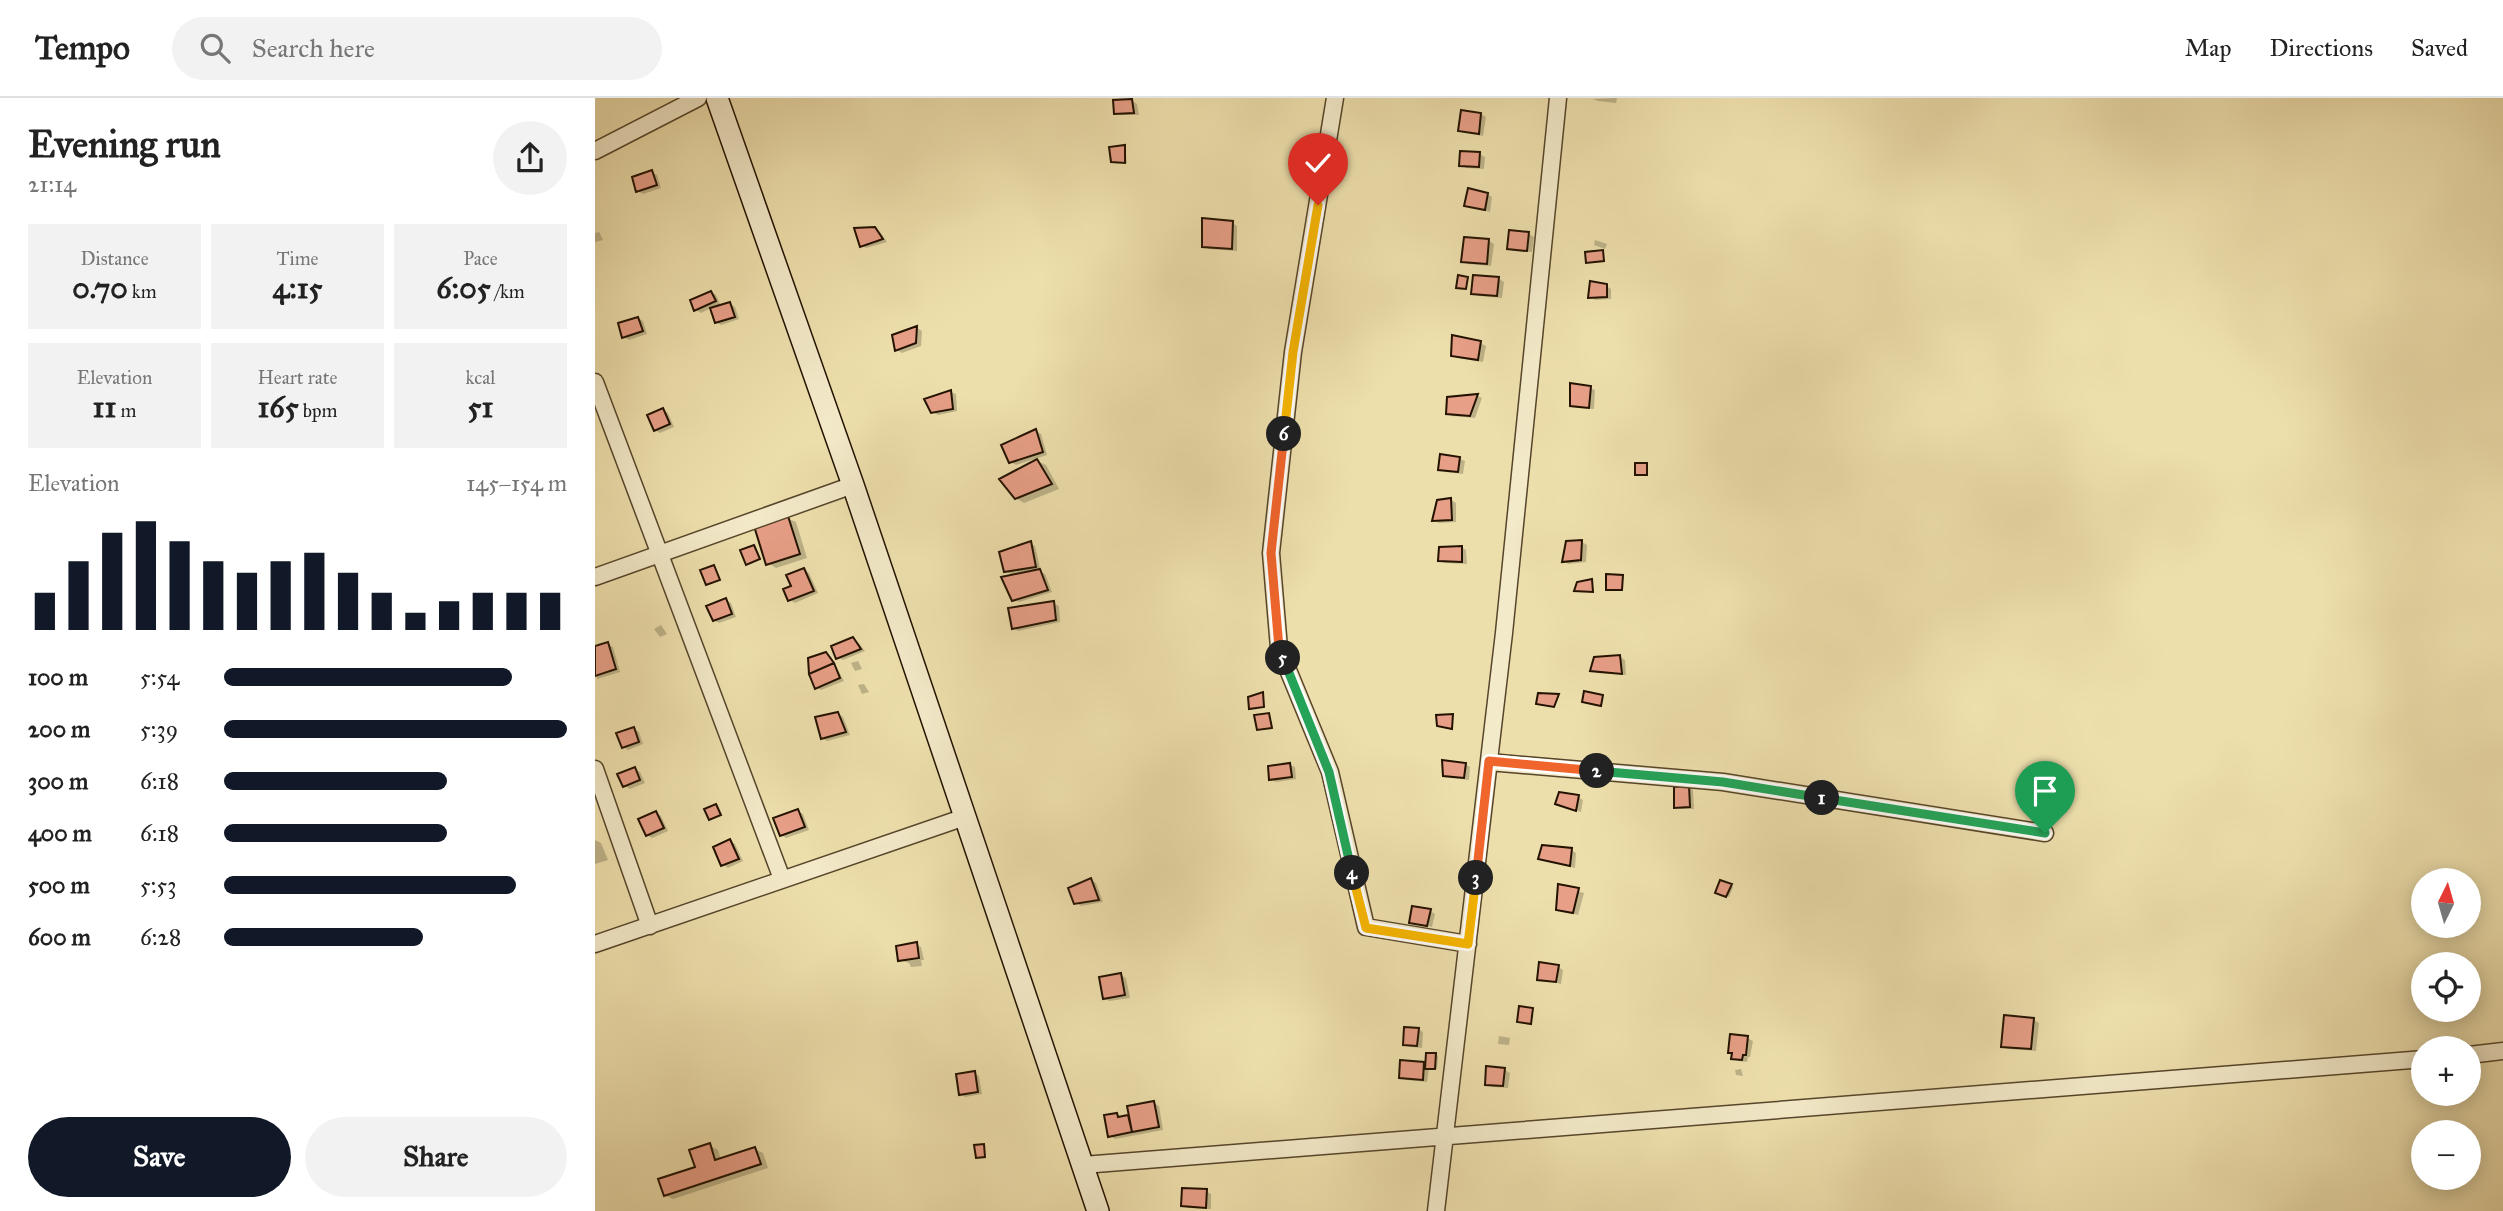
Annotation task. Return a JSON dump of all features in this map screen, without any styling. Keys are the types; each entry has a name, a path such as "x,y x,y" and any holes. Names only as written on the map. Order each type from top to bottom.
{"main road":[{"path":"717,98 853,485 1098,1211"}],"street":[{"path":"595,151 698,98"},
{"path":"1335,98 1293,352 1272,541 1279,648 1329,772 1366,928 1468,944"},
{"path":"1436,1211 1489,761 1558,98"},
{"path":"595,382 782,879"},
{"path":"595,577 853,485"},
{"path":"1489,761 1723,782 2045,833"},
{"path":"595,769 650,926"},
{"path":"595,944 965,817"},
{"path":"2481,1054 2503,1051"},
{"path":"1083,1165 2411,1060"}],"building":[{"path":"1132,99 1134,113 1114,114 1113,100"},
{"path":"1461,110 1481,113 1479,134 1458,131"},
{"path":"1125,145 1125,163 1111,162 1109,147"},
{"path":"1460,151 1480,152 1479,167 1459,166"},
{"path":"652,170 657,185 636,192 632,177"},
{"path":"1468,188 1488,193 1485,210 1464,206"},
{"path":"1202,218 1233,221 1232,249 1202,247"},
{"path":"875,227 883,239 860,247 854,228"},
{"path":"1509,230 1529,232 1527,251 1507,249"},
{"path":"1464,237 1489,239 1487,264 1461,262"},
{"path":"1603,250 1604,261 1586,263 1585,252"},
{"path":"1458,275 1468,277 1466,289 1456,288"},
{"path":"1473,275 1499,277 1497,296 1471,294"},
{"path":"1590,281 1607,284 1607,297 1588,298"},
{"path":"711,291 716,301 694,311 690,300"},
{"path":"730,302 735,317 715,323 710,308"},
{"path":"638,317 643,331 622,338 618,323"},
{"path":"917,326 916,343 895,351 892,335"},
{"path":"1452,335 1481,341 1478,360 1451,356"},
{"path":"1570,383 1591,386 1589,408 1570,406"},
{"path":"951,390 953,409 931,413 924,399"},
{"path":"1478,394 1470,416 1446,414 1447,397"},
{"path":"663,408 670,424 654,431 647,415"},
{"path":"1036,429 1043,452 1009,463 1001,445"},
{"path":"1440,454 1460,457 1458,472 1438,470"},
{"path":"1037,459 1052,484 1015,499 999,479"},
{"path":"1635,463 1647,463 1647,475 1635,475"},
{"path":"1451,498 1452,520 1432,521 1437,500"},
{"path":"788,516 800,554 766,565 754,526"},
{"path":"1582,540 1581,560 1562,562 1566,541"},
{"path":"1031,541 1036,567 1004,572 999,552"},
{"path":"754,545 760,559 746,565 740,550"},
{"path":"1462,546 1462,562 1438,561 1439,547"},
{"path":"714,565 720,580 706,585 700,570"},
{"path":"804,568 814,591 788,601 783,589 791,586 786,575"},
{"path":"1040,569 1048,590 1012,601 1001,577"},
{"path":"1606,574 1623,575 1622,590 1606,590"},
{"path":"1592,579 1593,592 1574,591 1577,582"},
{"path":"726,598 732,614 713,621 706,606"},
{"path":"1054,601 1056,620 1012,629 1008,608"},
{"path":"853,637 861,649 836,659 831,646"},
{"path":"608,642 616,669 595,676 595,646"},
{"path":"826,652 834,663 809,674 808,658"},
{"path":"1620,655 1622,674 1590,671 1594,657"},
{"path":"834,663 840,678 815,689 809,674"},
{"path":"1584,691 1603,695 1601,706 1582,702"},
{"path":"1263,692 1264,707 1249,709 1248,697"},
{"path":"1538,693 1559,694 1554,707 1536,704"},
{"path":"838,712 846,732 821,739 815,717"},
{"path":"1269,713 1272,728 1257,730 1254,715"},
{"path":"1453,714 1452,729 1437,726 1436,715"},
{"path":"634,727 639,742 622,748 616,733"},
{"path":"1442,760 1466,763 1464,778 1443,776"},
{"path":"1290,763 1292,777 1269,780 1268,766"},
{"path":"635,767 640,780 623,787 617,774"},
{"path":"1689,785 1690,807 1674,808 1674,787"},
{"path":"1559,792 1579,795 1576,811 1555,804"},
{"path":"716,804 721,815 709,820 704,809"},
{"path":"798,809 805,827 780,836 773,818"},
{"path":"656,811 664,828 646,836 638,819"},
{"path":"730,839 739,859 721,866 713,847"},
{"path":"1542,845 1572,848 1570,866 1538,859"},
{"path":"1091,878 1099,900 1074,904 1068,888"},
{"path":"1720,880 1732,884 1726,897 1715,893"},
{"path":"1558,884 1579,888 1573,913 1556,910"},
{"path":"1412,906 1431,909 1427,926 1409,923"},
{"path":"917,942 919,958 898,961 896,946"},
{"path":"1539,962 1559,965 1556,982 1537,980"},
{"path":"1121,973 1125,995 1103,999 1099,977"},
{"path":"1519,1006 1533,1008 1531,1024 1517,1022"},
{"path":"2004,1015 2034,1018 2031,1049 2001,1047"},
{"path":"1404,1027 1419,1028 1417,1046 1403,1045"},
{"path":"1730,1034 1748,1036 1746,1055 1743,1055 1742,1060 1731,1059 1732,1053 1728,1053"},
{"path":"1426,1053 1436,1053 1435,1069 1425,1069"},
{"path":"1400,1060 1424,1062 1423,1080 1399,1078"},
{"path":"1486,1066 1505,1068 1503,1086 1485,1085"},
{"path":"975,1071 978,1092 959,1095 956,1074"},
{"path":"1154,1101 1159,1127 1132,1132 1127,1106"},
{"path":"1117,1113 1118,1117 1128,1115 1132,1132 1108,1137 1104,1115"},
{"path":"710,1143 715,1160 755,1147 761,1164 664,1196 658,1179 695,1167 689,1150"},
{"path":"984,1144 985,1157 976,1158 974,1145"},
{"path":"1182,1188 1207,1189 1206,1208 1181,1206"}],"route":[{"path":"1318,205 1293,352 1271,553 1279,648 1329,772 1366,928 1468,944 1489,761 1723,782 2045,833"}]}
